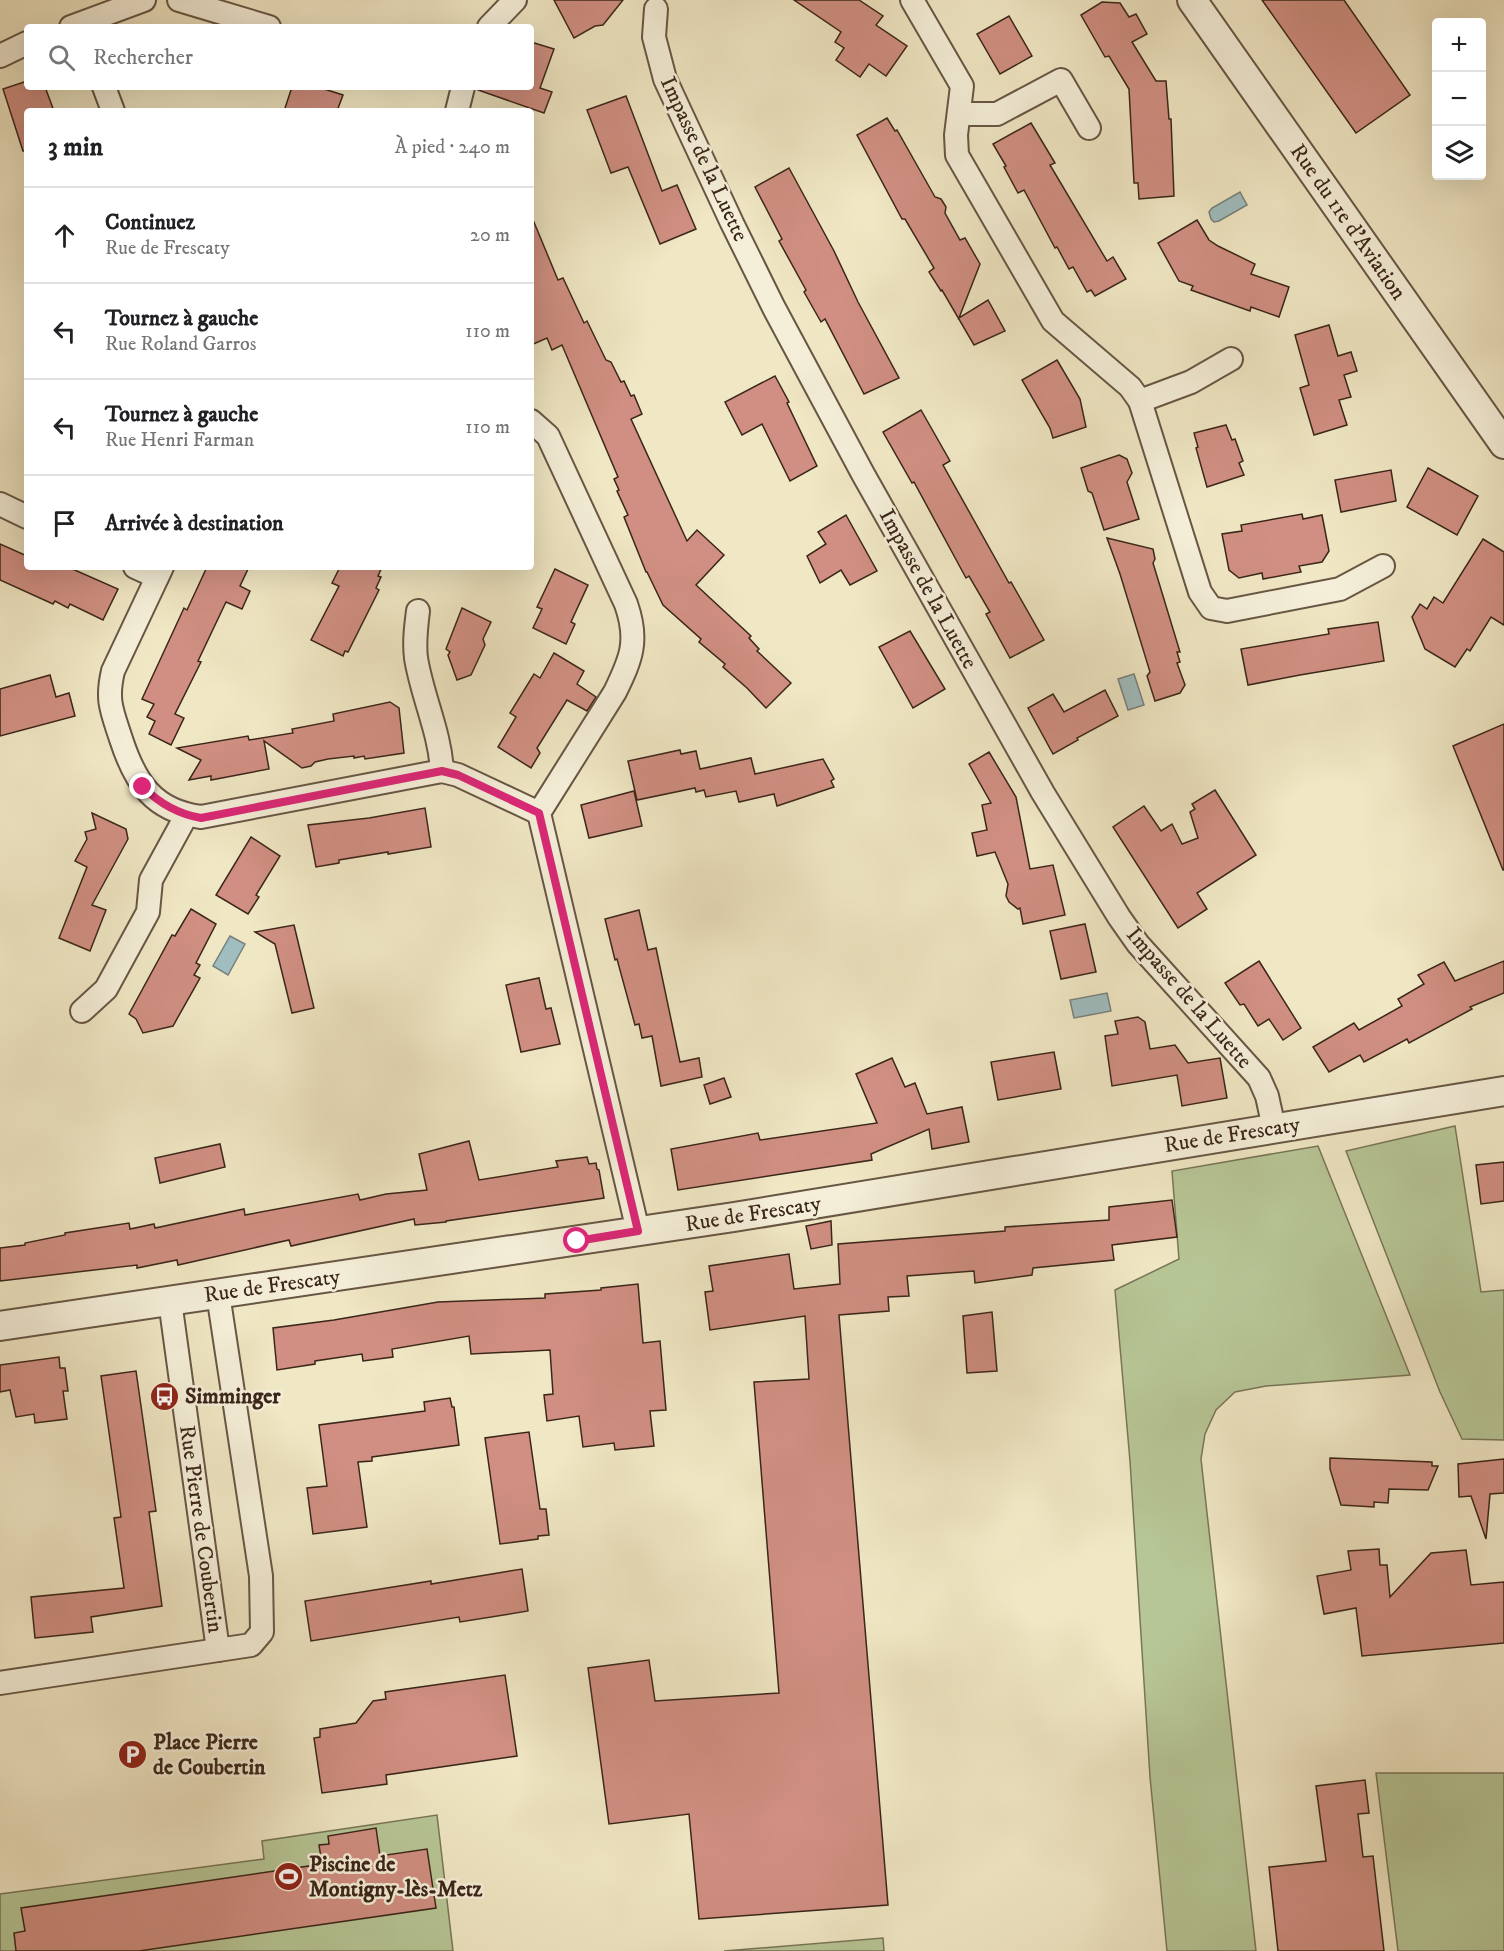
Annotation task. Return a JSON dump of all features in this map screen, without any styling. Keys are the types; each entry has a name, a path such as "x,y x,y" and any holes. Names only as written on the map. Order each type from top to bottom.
{"street":[{"path":"84,19 144,0"},
{"path":"179,0 258,24"},
{"path":"492,24 515,0"},
{"path":"912,0 962,86 956,135 957,155 1053,321 1130,387 1140,401 1200,592 1211,608 1227,611 1340,589 1383,566"},
{"name":"Rue du 11e d'Aviation","path":"1192,0 1504,444"},
{"name":"Impasse de la Luette","path":"656,9 654,37 665,79 769,297 869,484 1043,793 1119,917 1138,944 1259,1078 1267,1096 1274,1128"},
{"path":"0,56 24,44"},
{"path":"959,114 997,114 1061,80 1089,128"},
{"path":"105,90 112,108"},
{"path":"458,108 462,90"},
{"path":"1140,401 1191,382 1231,359"},
{"path":"534,424 548,436 632,620 631,657 615,692 539,813 638,1231"},
{"path":"0,504 24,516"},
{"path":"160,572 113,671 109,690 110,707 136,778 151,795 170,808 186,816 201,818 442,771 458,775 539,813"},
{"path":"418,611 415,632 417,658 441,754 442,771"},
{"path":"82,1011 105,989 148,912 151,880 186,816"},
{"name":"Rue de Frescaty","path":"0,1326 734,1217 1504,1091"},
{"name":"Rue Pierre de Coubertin","path":"0,1683 251,1645 262,1632 261,1576 218,1294"},
{"name":"Rue Pierre de Coubertin","path":"170,1301 218,1650"}],"green space":[{"path":"1455,1126 1481,1292 1504,1290 1504,1440 1462,1439 1440,1392 1346,1151"},
{"path":"1318,1146 1410,1375 1266,1386 1235,1392 1216,1410 1205,1434 1201,1459 1256,1951 1167,1951 1150,1777 1130,1461 1115,1290 1179,1259 1172,1171"},
{"path":"1376,1773 1504,1773 1504,1951 1398,1951"},
{"name":"Piscine de Montigny-lès-Metz","path":"437,1815 453,1951 0,1951 0,1894 264,1859 262,1841"},
{"path":"883,1938 884,1951 724,1951"}],"water":[{"path":"1240,192 1247,205 1214,222 1209,212 1212,208"},
{"path":"1134,674 1144,705 1128,710 1118,679"},
{"path":"230,936 245,944 228,975 213,966"},
{"path":"1107,993 1111,1011 1074,1018 1070,1000"}],"building":[{"path":"554,0 623,0 603,25 595,26 574,38"},
{"path":"794,0 859,0 883,16 876,25 907,46 886,76 869,64 860,77 836,60 844,48 835,42 841,32"},
{"path":"1262,0 1344,0 1410,95 1356,133"},
{"path":"1102,2 1120,3 1129,17 1136,14 1147,34 1132,42 1156,81 1166,81 1169,119 1171,119 1174,196 1139,199 1138,183 1134,183 1129,89 1109,56 1105,57 1081,15"},
{"path":"1009,16 1032,56 1000,74 977,34"},
{"path":"534,43 554,49 540,88 552,92 544,113 478,90 534,90"},
{"path":"24,82 24,90 46,90 53,108 24,108 24,151 23,151 3,89"},
{"path":"291,90 327,90 343,95 338,108 285,108"},
{"path":"626,96 662,191 677,185 696,229 660,244 628,167 611,173 587,110"},
{"path":"887,118 895,131 897,130 935,197 941,199 946,207 945,213 960,240 965,238 980,264 959,318 988,300 1005,331 974,345 929,272 934,268 905,219 902,219 857,135"},
{"path":"1031,123 1055,163 1050,165 1107,261 1113,257 1126,279 1095,296 1091,290 1087,292 1073,267 1069,269 1024,190 1018,193 993,144"},
{"path":"789,168 899,378 864,394 825,319 821,322 804,292 806,290 779,241 782,239 755,187"},
{"path":"1197,220 1209,240 1255,264 1251,274 1289,287 1279,317 1251,307 1250,311 1191,290 1193,286 1179,281 1158,243"},
{"path":"534,222 558,280 563,278 584,323 587,321 606,360 611,362 631,396 634,395 642,414 631,419 687,541 697,530 724,555 696,585 751,636 749,638 759,649 757,651 791,683 766,708 723,667 725,664 699,642 701,639 663,605 646,572 624,517 628,515 614,479 618,477 562,345 552,350 547,338 534,344"},
{"path":"1329,325 1338,356 1351,352 1357,371 1344,375 1351,397 1339,400 1347,425 1314,435 1300,388 1309,385 1295,335"},
{"path":"1057,360 1080,399 1086,427 1053,438 1050,428 1022,380"},
{"path":"775,376 817,466 790,481 762,424 742,435 725,402"},
{"path":"921,410 950,461 943,465 1009,583 1011,582 1044,640 1010,658 986,614 990,612 969,576 966,578 914,482 912,483 883,432"},
{"path":"1226,425 1232,440 1235,439 1243,461 1239,463 1244,475 1207,487 1194,433"},
{"path":"1119,455 1127,459 1132,473 1127,482 1139,519 1104,530 1081,468"},
{"path":"1428,468 1478,496 1457,535 1407,507"},
{"path":"1391,470 1396,501 1341,512 1335,480"},
{"path":"1302,514 1303,519 1322,515 1329,551 1322,562 1299,566 1301,572 1263,579 1262,573 1239,578 1229,570 1222,534 1242,531 1241,525"},
{"path":"846,515 877,571 850,585 841,570 820,583 807,556 826,544 818,532"},
{"path":"1107,538 1153,549 1155,559 1153,563 1180,652 1177,652 1180,662 1177,663 1185,685 1180,693 1155,701 1147,676 1150,672"},
{"path":"1483,539 1504,552 1504,625 1491,617 1470,651 1467,649 1455,667 1425,649 1412,617 1420,604 1427,609 1434,597 1443,603"},
{"path":"0,544 24,555 24,570 75,570 118,589 103,620 70,604 68,608 55,601 53,604 0,580"},
{"path":"555,569 588,585 571,622 575,624 566,644 533,628 542,609 537,607"},
{"path":"206,570 248,570 240,586 250,591 242,609 226,602 198,661 201,662 175,714 184,718 171,745 149,734 155,721 147,717 154,704 142,699 184,608 187,610"},
{"path":"338,570 381,570 378,576 381,577 376,588 379,590 348,652 345,651 343,656 311,640 339,586 332,583"},
{"path":"462,608 491,622 483,639 485,645 471,675 457,680 448,655 450,652 446,649"},
{"path":"1378,622 1384,661 1248,685 1241,649 1329,634 1328,629"},
{"path":"910,631 945,689 913,708 879,647"},
{"path":"554,653 584,671 577,684 596,697 587,711 567,700 537,748 540,753 531,768 498,747 516,717 510,713 534,674 540,678"},
{"path":"50,675 56,697 69,693 75,716 0,736 0,689"},
{"path":"1105,690 1118,716 1053,754 1028,708 1053,694 1064,712"},
{"path":"390,702 399,708 404,753 365,759 364,756 354,758 354,756 328,759 302,768 264,741 269,769 211,780 211,776 189,780 201,760 177,748 248,736 249,740 293,733 292,729 334,721 333,714"},
{"path":"1504,724 1504,870 1503,870 1453,746"},
{"path":"680,750 681,754 696,751 700,769 751,758 755,774 823,759 834,779 831,781 834,787 777,806 774,794 739,802 736,791 706,797 704,790 696,792 695,788 637,800 628,761"},
{"path":"989,752 1016,797 1030,869 1053,865 1065,915 1023,924 1020,908 1018,909 1009,902 1006,896 1008,884 995,852 977,856 972,833 987,830 982,805 991,803 969,764"},
{"path":"1215,790 1256,855 1197,893 1207,909 1178,928 1113,827 1144,806 1161,831 1172,824 1182,844 1198,838 1190,812 1195,809 1192,804"},
{"path":"634,791 642,826 589,838 581,805"},
{"path":"425,808 431,847 339,860 339,863 316,867 308,825 369,818"},
{"path":"92,813 126,829 128,839 92,905 106,910 90,951 59,938 87,867 75,861 87,839 85,832 96,829"},
{"path":"251,837 280,856 256,895 259,897 248,914 216,895"},
{"path":"191,909 216,924 196,963 200,965 194,975 200,978 173,1026 143,1033 136,1019 129,1014 172,935 175,936"},
{"path":"639,910 648,950 656,948 680,1062 699,1058 702,1077 661,1086 652,1036 642,1038 639,1024 635,1025 605,919"},
{"path":"1085,924 1096,972 1061,979 1050,931"},
{"path":"294,925 314,1008 292,1013 275,944 255,932"},
{"path":"1259,961 1301,1028 1283,1040 1269,1019 1258,1026 1244,1004 1240,1005 1225,983"},
{"path":"1504,961 1504,993 1470,1007 1472,1009 1409,1043 1407,1039 1364,1062 1360,1055 1329,1072 1313,1047 1354,1023 1359,1030 1402,1006 1398,999 1424,984 1418,975 1444,962 1455,981"},
{"path":"539,978 546,1009 551,1008 560,1044 521,1052 506,985"},
{"path":"1138,1017 1145,1022 1150,1049 1175,1045 1188,1063 1220,1058 1227,1098 1182,1106 1177,1075 1112,1086 1105,1036 1118,1034 1115,1021"},
{"path":"1054,1052 1061,1089 998,1100 991,1062"},
{"path":"892,1058 905,1087 915,1083 927,1114 962,1107 969,1142 932,1149 929,1129 871,1154 872,1160 678,1190 671,1149 758,1133 760,1140 877,1123 856,1074"},
{"path":"724,1078 731,1097 710,1104 704,1085"},
{"path":"469,1141 479,1180 558,1167 556,1161 587,1157 589,1164 596,1163 599,1170 604,1198 446,1222 415,1225 414,1219 291,1246 289,1240 178,1265 177,1260 137,1268 137,1265 0,1281 0,1248 25,1245 25,1243 65,1235 65,1233 129,1223 130,1229 154,1224 155,1228 244,1209 245,1215 358,1194 360,1200 386,1194 427,1190 419,1154"},
{"path":"220,1144 225,1167 160,1183 155,1158"},
{"path":"1504,1162 1504,1201 1481,1204 1476,1165"},
{"path":"1172,1200 1177,1237 1112,1245 1114,1260 1033,1268 1032,1275 975,1283 974,1271 907,1276 909,1296 888,1297 889,1311 839,1315 888,1905 699,1919 689,1814 609,1824 588,1668 649,1660 655,1701 779,1693 754,1382 809,1379 805,1316 710,1330 705,1292 713,1291 709,1266 789,1254 794,1289 840,1284 838,1244 1005,1231 1005,1227 1109,1220 1109,1207"},
{"path":"831,1221 832,1245 811,1249 806,1226"},
{"path":"638,1284 643,1343 660,1341 666,1410 650,1411 654,1446 615,1450 614,1443 583,1447 579,1416 547,1421 544,1395 553,1394 550,1350 471,1354 469,1336 392,1349 393,1357 363,1361 362,1354 315,1361 315,1364 277,1370 273,1328 438,1302 545,1298 545,1294 601,1290 601,1288"},
{"path":"992,1312 997,1371 967,1373 963,1316"},
{"path":"59,1357 60,1368 65,1368 68,1391 63,1391 67,1419 35,1423 34,1414 16,1417 10,1390 0,1392 0,1365"},
{"path":"136,1371 156,1511 149,1512 162,1606 91,1617 93,1632 35,1638 31,1597 124,1588 114,1518 121,1517 101,1376"},
{"path":"450,1398 452,1407 454,1407 459,1445 372,1457 372,1461 358,1462 367,1527 313,1534 307,1488 327,1486 319,1425 425,1411 424,1402"},
{"path":"529,1432 540,1509 546,1509 549,1535 538,1536 538,1539 500,1544 485,1438"},
{"path":"1330,1458 1432,1462 1432,1466 1438,1466 1428,1490 1389,1489 1388,1503 1374,1502 1374,1507 1341,1505 1330,1469"},
{"path":"1504,1459 1504,1493 1490,1494 1486,1539 1471,1496 1459,1497 1458,1464"},
{"path":"1379,1549 1380,1565 1387,1565 1390,1597 1431,1553 1466,1550 1471,1585 1504,1582 1504,1643 1362,1656 1356,1608 1324,1614 1317,1576 1351,1570 1348,1551"},
{"path":"522,1569 528,1611 460,1622 459,1617 311,1641 305,1601"},
{"path":"505,1675 517,1756 386,1775 387,1784 322,1793 314,1738 320,1737 320,1729 356,1723 373,1701 386,1699 385,1692"},
{"path":"1365,1780 1369,1813 1358,1814 1363,1857 1373,1856 1384,1951 1278,1951 1269,1867 1326,1861 1316,1786"},
{"name":"Piscine de Montigny-lès-Metz","path":"376,1828 380,1856 427,1849 436,1908 139,1951 16,1951 14,1933 25,1931 21,1908 322,1864 319,1845 329,1844 328,1836"}],"place":[{"name":"Simminger","path":"164,1396"},
{"name":"Place Pierre de Coubertin","path":"132,1755"},
{"name":"Piscine de Montigny-lès-Metz","path":"288,1877"}],"route":[{"path":"143,787 170,808 186,816 201,818 442,771 458,775 539,813 638,1231 577,1241"}]}
